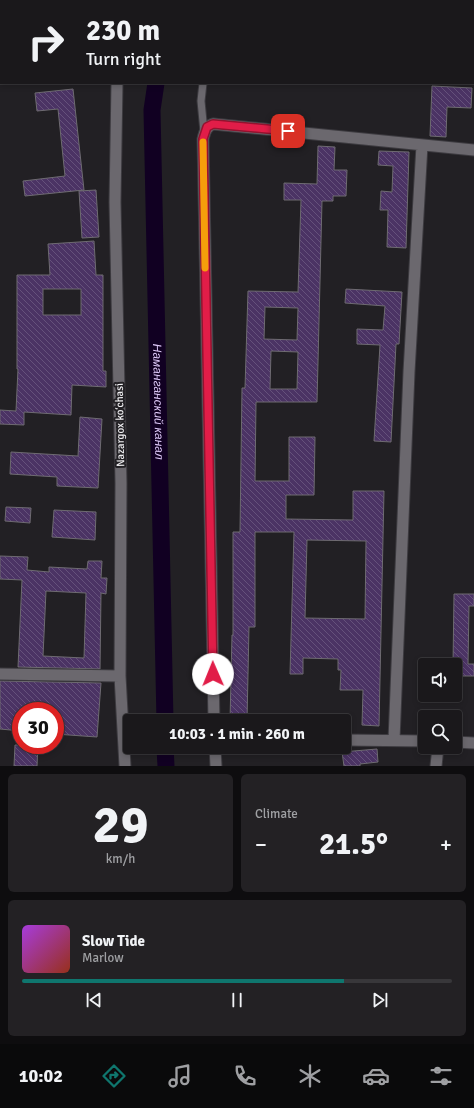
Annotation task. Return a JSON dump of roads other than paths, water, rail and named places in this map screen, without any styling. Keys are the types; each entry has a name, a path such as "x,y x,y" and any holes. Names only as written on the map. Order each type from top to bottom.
{"street":[{"name":"Nazargox koʻchasi","path":"117,84 115,202 121,483 120,676 123,720"},
{"path":"214,714 204,132 207,127 213,124 474,150"},
{"path":"394,740 409,372 422,144"},
{"path":"0,674 120,676"},
{"path":"351,740 418,741"},
{"path":"462,742 474,743"},
{"name":"Nazargox koʻchasi","path":"124,754 125,766"},
{"path":"215,754 216,766"},
{"path":"436,766 437,754"}],"lane":[{"path":"203,84 201,101 204,132"}],"waterway":[{"name":"Наманганский канал","path":"156,84 152,110 165,714"},
{"name":"Наманганский канал","path":"165,754 166,766"}]}
